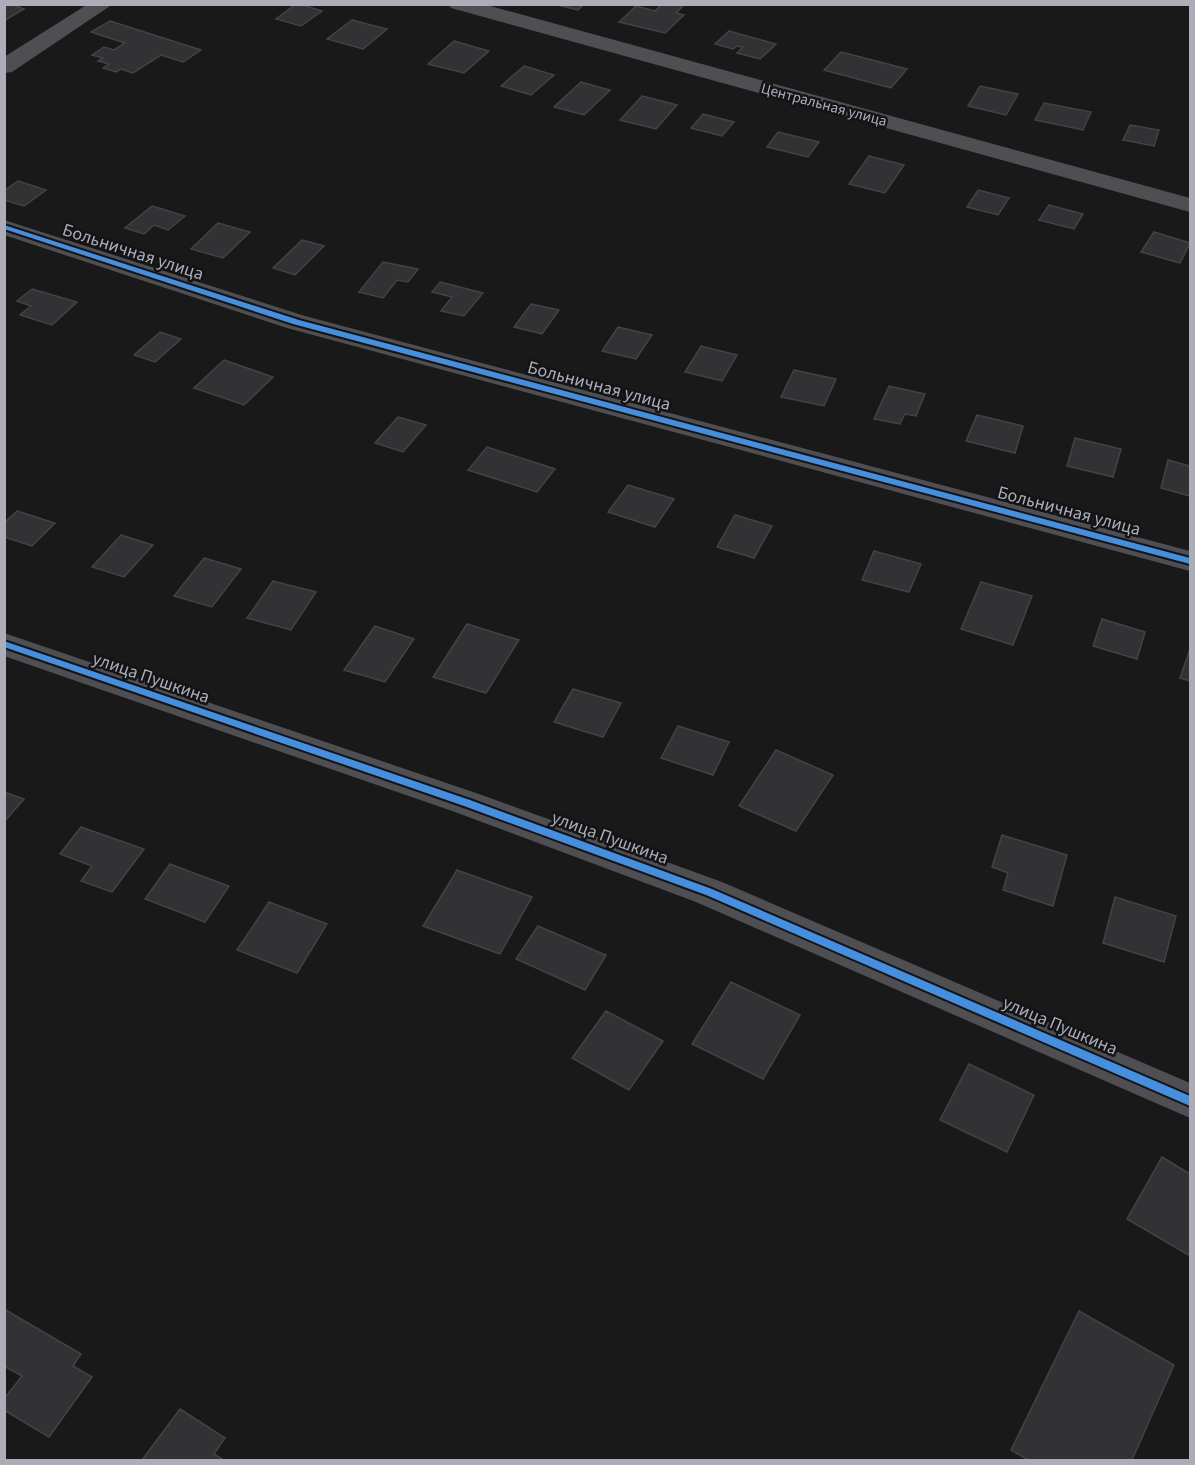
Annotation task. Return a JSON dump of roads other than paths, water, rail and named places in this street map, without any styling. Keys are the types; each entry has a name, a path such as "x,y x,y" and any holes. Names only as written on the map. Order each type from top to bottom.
{"street":[{"path":"4,67 103,4"},
{"name":"Центральная улица","path":"458,4 1191,205"},
{"name":"Больничная улица","path":"4,227 296,322 1191,561"},
{"name":"улица Пушкина","path":"4,644 467,803 709,892 1191,1101"}]}
